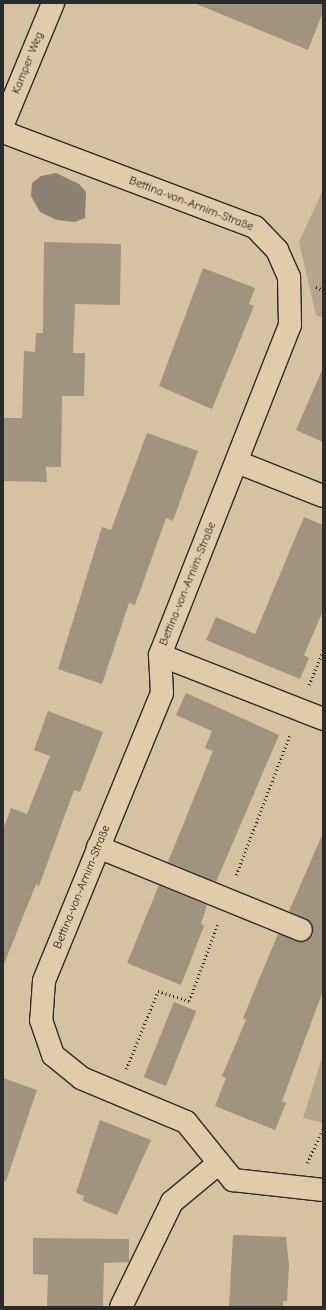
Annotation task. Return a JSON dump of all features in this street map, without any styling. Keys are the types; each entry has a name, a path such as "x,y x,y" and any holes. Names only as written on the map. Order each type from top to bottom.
{"street":[{"name":"Kamper Weg","path":"3,124 53,3"},
{"name":"Bettina-von-Arnim-Straße","path":"3,132 255,227 277,250 289,277 290,325 160,655 162,693 44,981 41,1020 53,1055 80,1078 186,1122 233,1180 293,1188 323,1190"},
{"path":"237,462 323,496"},
{"path":"160,655 323,719"},
{"path":"98,847 301,930"},
{"path":"121,1307 172,1202 219,1163"}],"path":[{"path":"293,1188 323,1128"}],"shaded area":[{"path":"56,173 79,184 86,192 85,218 75,222 57,220 40,212 31,196 32,183 41,176"},
{"path":"323,190 323,318 316,315 299,242"},
{"path":"323,1055 323,1123 303,1118"}],"building":[{"path":"194,3 323,3 323,12 308,50"},
{"path":"44,242 121,244 120,305 75,304 73,353 85,353 84,396 62,396 61,467 46,467 47,482 3,481 3,418 22,418 24,351 35,352 36,333 43,333"},
{"path":"203,268 255,288 249,304 254,306 212,409 159,386"},
{"path":"323,368 323,442 296,430"},
{"path":"147,433 198,451 173,521 166,518 135,605 129,603 102,684 58,669 102,527 111,530"},
{"path":"304,517 323,525 323,611 304,655 309,658 300,679 206,640 216,617 255,634"},
{"path":"186,693 279,735 216,882 168,862 213,751 205,748 212,731 176,715"},
{"path":"48,711 103,732 80,792 74,790 39,886 36,884 4,964 3,830 11,808 27,814 50,756 34,750"},
{"path":"323,833 323,991 282,1101 286,1103 275,1130 215,1106 226,1078 222,1076 246,1020 243,1018 278,934 302,942 313,934 311,922 289,911"},
{"path":"159,885 207,905 201,924 204,926 181,985 127,963"},
{"path":"174,1002 196,1011 166,1086 144,1077"},
{"path":"3,1078 37,1090 6,1181 3,1181"},
{"path":"100,1120 151,1140 117,1215 83,1201 84,1196 76,1193"},
{"path":"233,1235 286,1237 289,1265 287,1301 283,1301 283,1307 229,1307"},
{"path":"33,1238 129,1239 129,1262 104,1263 103,1307 47,1307 48,1275 33,1274"}]}
